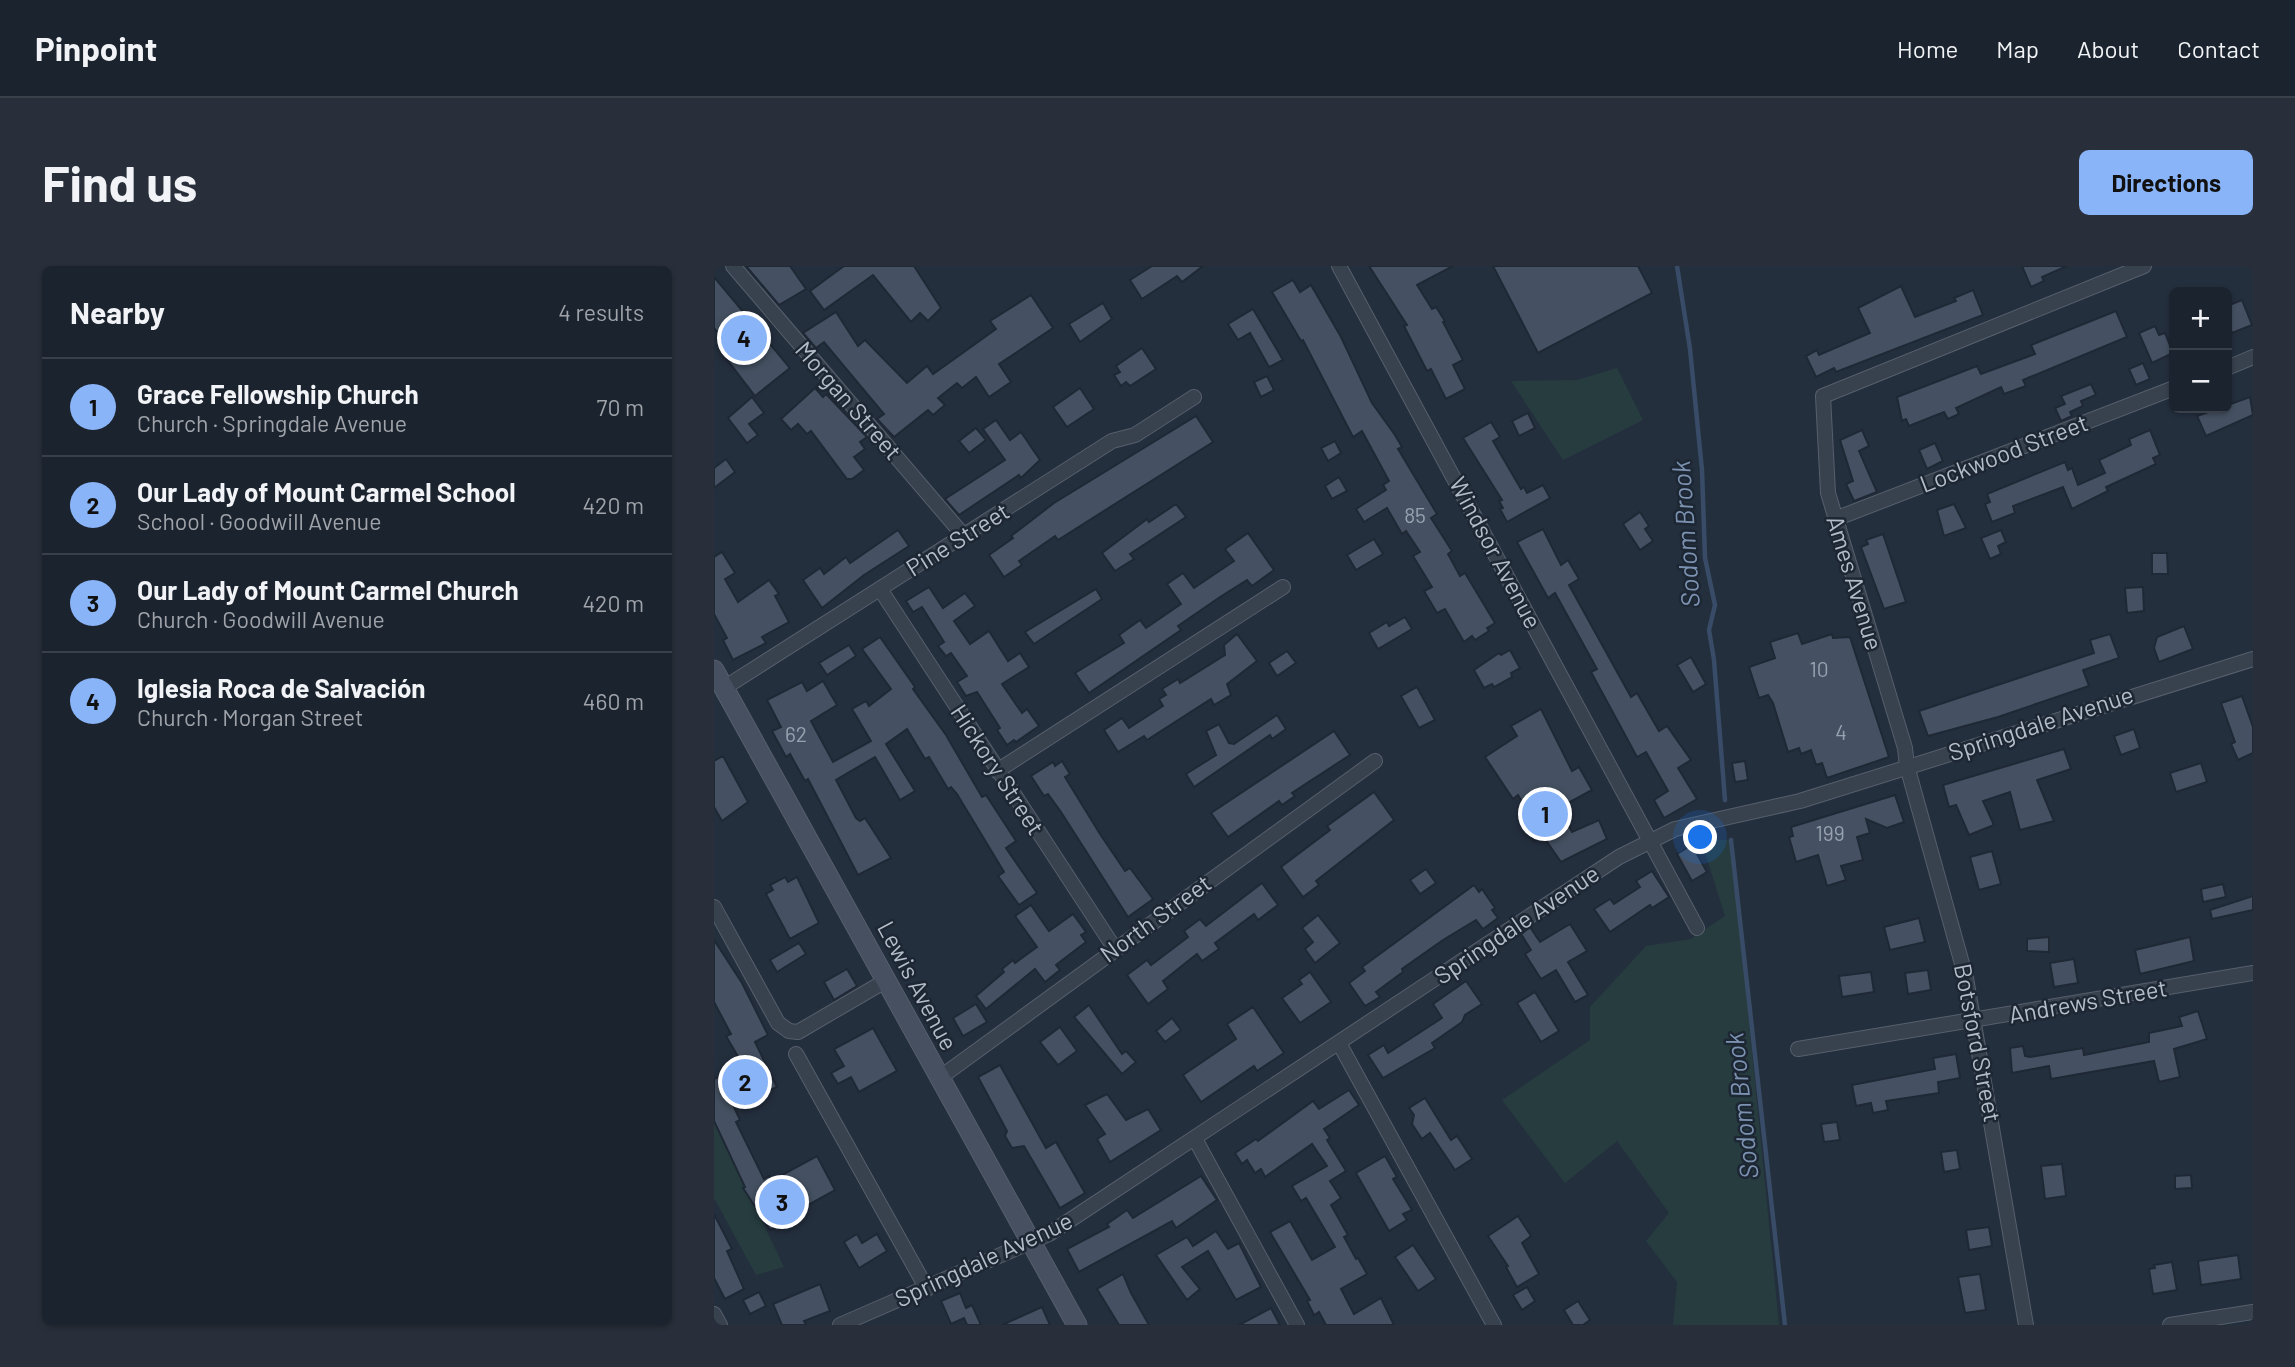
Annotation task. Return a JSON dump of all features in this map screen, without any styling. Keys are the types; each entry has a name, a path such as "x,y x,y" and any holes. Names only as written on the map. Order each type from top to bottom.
{"main road":[{"name":"Lewis Avenue","path":"714,670 887,980 938,1079 1077,1325"}],"street":[{"name":"Morgan Street","path":"733,266 964,536"},
{"name":"Windsor Avenue","path":"1339,266 1697,928"},
{"name":"Ames Avenue","path":"1908,766 1905,748 1835,520 1824,466 1823,396 2144,266"},
{"path":"2232,366 2253,357"},
{"name":"Lockwood Street","path":"1835,520 2169,390"},
{"name":"Pine Street","path":"724,688 1112,441 1135,435 1194,397"},
{"path":"997,771 1283,587"},
{"name":"Hickory Street","path":"880,589 1115,949"},
{"name":"Springdale Avenue","path":"841,1325 1031,1243 1069,1222 1619,857 1650,840 1675,829 1800,801 2253,659"},
{"name":"North Street","path":"938,1079 1375,761"},
{"name":"Botsford Street","path":"1908,766 1966,978 2026,1325"},
{"path":"714,906 784,1029 799,1032 887,980"},
{"name":"Andrews Street","path":"1798,1049 1975,1022 2253,973"},
{"path":"1339,1043 1494,1325"},
{"path":"796,1054 927,1289"},
{"path":"1195,1139 1297,1325"},
{"path":"2170,1325 2253,1312"},
{"path":"714,1314 720,1325"}],"green space":[{"path":"1617,368 1643,420 1563,460 1511,381 1577,380"},
{"path":"1701,840 1731,840 1779,1325 1673,1325 1677,1282 1646,1241 1669,1213 1617,1141 1565,1183 1502,1100 1590,1040 1590,1007 1646,946 1691,939 1725,916"},
{"path":"714,1121 784,1267 756,1275 714,1198"}],"building":[{"path":"746,266 790,266 806,289 779,305"},
{"path":"844,266 914,266 941,308 928,321 920,313 911,322 873,275 824,310 810,291"},
{"path":"1152,266 1203,266 1182,282 1177,276 1142,299 1130,280"},
{"path":"1369,266 1453,266 1417,285 1432,309 1436,307 1445,321 1443,322 1463,360 1453,365 1465,389 1446,399 1431,369 1427,371 1404,326 1407,325"},
{"path":"1493,266 1638,266 1652,293 1538,353"},
{"path":"2022,266 2067,266 2042,277 2044,281 2031,287"},
{"path":"714,277 790,368 755,396 722,353 729,347 714,328"},
{"path":"1293,280 1300,292 1311,285 1341,337 1372,403 1395,435 1402,447 1398,449 1437,514 1431,518 1452,551 1448,554 1460,576 1465,573 1495,623 1487,628 1489,631 1475,640 1472,636 1464,642 1445,609 1437,613 1424,591 1432,587 1413,556 1420,552 1406,531 1402,534 1387,508 1364,522 1356,509 1386,490 1383,485 1389,481 1362,431 1353,437 1303,340 1301,341 1272,292"},
{"path":"1901,286 1915,317 1956,301 1954,298 1973,290 1983,315 1836,372 1834,368 1816,377 1806,356 1817,350 1819,355 1870,333 1858,308"},
{"path":"1031,295 1053,328 999,364 1011,382 989,397 976,377 962,388 957,383 938,398 945,405 933,415 928,410 894,437 877,419 884,414 824,342 816,348 803,333 836,312 858,346 865,340 907,383 927,366 933,374 996,329 990,321"},
{"path":"2242,300 2252,325 2232,333 2232,304"},
{"path":"1103,303 1112,319 1080,342 1069,324"},
{"path":"1253,309 1283,360 1269,367 1250,333 1238,340 1228,324"},
{"path":"2116,311 2127,337 2023,380 2026,386 2004,394 2001,387 1956,408 1959,414 1948,419 1944,412 1909,426 1906,419 1902,421 1897,397 1977,366 1981,374 2035,354 2031,345"},
{"path":"2155,326 2159,335 2165,333 2169,343 2169,355 2152,363 2139,333"},
{"path":"1142,348 1156,369 1130,386 1126,382 1121,386 1114,375 1120,372 1116,366"},
{"path":"2143,363 2150,379 2136,385 2129,369"},
{"path":"1267,376 1274,390 1261,397 1254,382"},
{"path":"2091,384 2096,395 2081,401 2083,406 2070,412 2072,416 2061,421 2055,408 2065,404 2061,396"},
{"path":"815,388 823,397 826,394 867,437 860,442 865,449 854,457 864,470 852,479 847,479 811,431 807,434 798,424 791,430 781,419"},
{"path":"1080,388 1094,409 1067,427 1053,407"},
{"path":"752,397 764,413 749,424 758,435 747,443 728,418"},
{"path":"2250,397 2253,415 2206,436 2197,416 2205,413 2232,413 2232,403"},
{"path":"1528,413 1535,428 1519,436 1512,421"},
{"path":"1196,416 1213,442 1058,540 1055,536 1019,561 1022,565 1004,577 989,555 1013,538 1011,536 1054,503"},
{"path":"996,420 1010,440 1021,432 1040,460 1021,478 1019,475 959,515 945,499 1005,460 983,429"},
{"path":"1491,422 1500,437 1493,441 1521,489 1524,487 1527,493 1543,485 1550,498 1507,522 1500,509 1503,508 1499,501 1502,500 1463,438"},
{"path":"976,428 986,440 969,453 959,441"},
{"path":"1862,430 1869,446 1859,451 1877,492 1854,501 1846,484 1853,481 1840,440"},
{"path":"2150,430 2160,455 2153,458 2156,464 2106,487 2108,491 2072,509 2063,487 2013,506 2015,513 1992,522 1985,504 1990,502 1987,494 2065,462 2068,470 2072,468 2078,485 2105,473 2099,460 2131,445 2129,439"},
{"path":"1335,441 1341,453 1328,461 1321,448"},
{"path":"1935,443 1943,461 1927,469 1919,450"},
{"path":"726,459 735,472 714,488 714,468"},
{"path":"1339,477 1347,491 1332,499 1325,486"},
{"path":"1176,504 1186,517 1130,554 1134,559 1115,571 1102,553 1147,519 1149,522"},
{"path":"1954,504 1966,528 1944,536 1937,510"},
{"path":"1640,512 1649,526 1645,529 1653,541 1640,550 1623,524"},
{"path":"1543,529 1561,565 1568,560 1579,579 1569,585 1631,697 1637,693 1659,731 1667,726 1691,760 1678,768 1697,799 1664,818 1654,800 1668,791 1646,752 1637,757 1591,672 1597,669 1555,593 1548,598 1517,542"},
{"path":"898,530 909,546 864,575 822,608 803,580 820,568 824,574 846,557 850,563"},
{"path":"2001,530 2006,542 1998,546 2001,554 1990,559 1981,538"},
{"path":"1248,533 1274,570 1252,586 1247,580 1220,597 1178,626 1181,630 1089,693 1075,673 1124,643 1119,635 1140,620 1146,628 1181,604 1167,584 1183,573 1194,588 1234,561 1225,549"},
{"path":"1883,534 1906,602 1884,609 1861,547 1868,544 1866,540"},
{"path":"1374,539 1383,554 1356,570 1347,555"},
{"path":"722,552 735,573 725,579 738,602 769,580 779,594 775,596 789,622 762,637 766,643 733,660 723,640 727,638 714,614 714,557"},
{"path":"2152,553 2167,553 2168,574 2152,574"},
{"path":"929,587 943,608 965,593 975,606 954,621 970,644 989,631 1008,661 1020,653 1029,667 1002,684 1022,713 1027,709 1039,726 1016,742 1014,740 1007,745 997,730 1000,728 977,692 966,696 957,682 967,676 951,653 946,656 938,646 944,642 922,607 913,612 906,601"},
{"path":"2143,587 2144,611 2127,613 2125,588"},
{"path":"1096,589 1102,599 1034,644 1025,632"},
{"path":"1405,617 1412,629 1378,649 1369,633 1387,622 1389,626"},
{"path":"2184,626 2193,649 2159,662 2154,648 2157,637"},
{"path":"1798,633 1802,644 1832,634 1833,638 1850,637 1889,757 1827,778 1822,763 1816,765 1811,750 1801,754 1799,748 1788,752 1773,703 1768,695 1759,698 1749,667 1775,658 1770,642"},
{"path":"1237,634 1257,661 1227,684 1231,695 1214,705 1211,699 1147,740 1144,736 1118,752 1104,730 1122,718 1129,728 1163,706 1159,699 1166,695 1162,689 1178,679 1180,683 1225,655 1224,645"},
{"path":"2110,634 2119,658 2083,670 2089,686 1998,717 1928,736 1919,711 2094,653 2090,640"},
{"path":"880,637 946,735 982,797 986,795 1016,841 1006,848 1037,893 1019,905 998,876 1004,872 957,794 951,787 948,789 929,757 925,759 907,729 886,744 915,791 900,800 875,757 836,780 856,818 860,821 865,818 891,858 858,875 808,779 805,781 790,754 786,757 772,731 781,727 767,700 802,682 807,691 823,681 837,705 811,721 833,762 871,741 852,709 866,701 869,706 891,689 862,649"},
{"path":"849,645 856,656 827,675 819,663"},
{"path":"1510,650 1520,668 1511,673 1512,677 1494,687 1492,684 1484,688 1474,670 1499,653 1501,655"},
{"path":"1287,651 1296,663 1277,676 1269,663"},
{"path":"1691,657 1706,684 1693,692 1677,665"},
{"path":"1417,687 1435,720 1419,728 1401,696"},
{"path":"2242,696 2253,727 2253,753 2238,760 2231,744 2235,742 2221,703"},
{"path":"1541,709 1572,771 1579,767 1592,790 1559,808 1572,832 1599,820 1607,839 1561,862 1543,836 1534,841 1525,824 1532,820 1518,795 1513,799 1485,757 1517,736 1511,726"},
{"path":"1277,715 1286,729 1272,739 1270,735 1194,787 1186,774 1216,755 1206,731 1219,724 1229,743 1234,744"},
{"path":"2134,729 2140,748 2121,755 2114,736"},
{"path":"1334,731 1350,755 1292,793 1295,796 1282,805 1279,801 1228,837 1211,813"},
{"path":"2064,749 2071,769 2037,780 2054,821 2020,830 2010,792 1983,801 1994,825 1969,835 1956,805 1949,807 1943,785"},
{"path":"723,756 748,802 722,821 714,807 714,761"},
{"path":"1062,761 1070,774 1065,777 1100,834 1125,871 1130,868 1153,899 1128,917 1061,812 1048,794 1044,796 1031,776 1053,762 1055,766"},
{"path":"1745,761 1748,780 1735,782 1732,763"},
{"path":"2201,763 2207,782 2176,792 2170,773"},
{"path":"1374,792 1394,820 1316,881 1319,885 1303,897 1281,867 1330,830 1327,826"},
{"path":"1895,795 1904,822 1887,828 1866,819 1870,833 1857,837 1863,860 1841,866 1846,880 1827,886 1818,855 1796,862 1789,837 1793,836 1791,827"},
{"path":"1692,845 1707,872 1692,881 1677,854"},
{"path":"1992,851 2001,884 1979,890 1970,857"},
{"path":"1426,869 1436,883 1420,894 1410,880"},
{"path":"1652,871 1669,897 1652,908 1650,905 1610,932 1594,909 1610,899 1614,904 1640,887 1636,881"},
{"path":"785,877 788,882 797,877 819,923 790,939 766,894 773,890 770,885"},
{"path":"1262,883 1278,905 1258,920 1254,914 1215,943 1219,949 1202,961 1197,954 1163,981 1168,989 1148,1004 1127,975 1147,960 1151,965 1188,937 1184,931 1200,919 1206,926"},
{"path":"2223,884 2226,897 2203,902 2201,889"},
{"path":"1474,885 1479,892 1482,889 1495,908 1492,910 1498,918 1483,929 1476,920 1443,940 1402,969 1403,972 1376,992 1380,997 1365,1006 1349,983 1365,971 1362,967"},
{"path":"2253,896 2253,910 2212,919 2210,910"},
{"path":"1031,905 1049,931 1073,914 1086,932 1081,935 1086,942 1056,965 1060,970 1045,982 1035,969 986,1009 976,996 1004,972 1002,969 1013,960 1015,963 1037,947 1015,916"},
{"path":"1318,915 1340,943 1315,963 1305,949 1313,942 1302,928"},
{"path":"1919,918 1925,942 1890,950 1884,927"},
{"path":"1570,924 1587,951 1568,962 1588,995 1575,1002 1556,970 1541,979 1525,954 1531,950 1521,934 1530,927 1540,942"},
{"path":"2049,937 2049,952 2027,951 2027,939"},
{"path":"2190,937 2194,961 2140,974 2135,950"},
{"path":"714,940 742,983 768,1035 755,1042 777,1087 734,1107 740,1120 736,1122 764,1179 769,1176 771,1181 817,1156 835,1190 790,1215 792,1219 770,1230 743,1188 745,1187 714,1121 714,1079 743,1065 726,1036 731,1034 714,1002"},
{"path":"799,943 806,954 777,972 770,960"},
{"path":"2074,959 2078,983 2054,987 2050,963"},
{"path":"847,969 857,986 834,1000 824,982"},
{"path":"1928,970 1931,990 1908,994 1905,973"},
{"path":"1310,972 1331,1002 1300,1023 1282,998 1302,984 1299,980"},
{"path":"1871,972 1874,992 1842,997 1839,976"},
{"path":"1466,981 1482,1004 1432,1043 1435,1048 1383,1078 1368,1055 1384,1045 1388,1053 1442,1018 1433,1004"},
{"path":"1535,992 1559,1031 1541,1042 1517,1003"},
{"path":"976,1004 987,1022 963,1036 953,1018"},
{"path":"1089,1005 1122,1054 1126,1051 1136,1062 1122,1074 1074,1017"},
{"path":"1253,1007 1284,1053 1257,1071 1254,1066 1201,1102 1183,1075 1236,1039 1227,1024"},
{"path":"2198,1011 2207,1039 2174,1049 2180,1077 2159,1082 2154,1061 2051,1079 2049,1066 2012,1073 2010,1048 2023,1046 2025,1056 2030,1057 2083,1048 2084,1055 2149,1042 2149,1033 2182,1026 2179,1017"},
{"path":"1172,1018 1181,1030 1165,1042 1156,1031"},
{"path":"1060,1027 1077,1051 1058,1065 1040,1042"},
{"path":"873,1028 897,1071 859,1092 851,1077 838,1084 831,1073 844,1066 834,1049"},
{"path":"1956,1054 1960,1078 1938,1082 1939,1093 1886,1101 1888,1110 1873,1113 1871,1103 1856,1106 1852,1085 1935,1069 1933,1058"},
{"path":"1000,1065 1046,1148 1056,1142 1085,1193 1060,1208 1024,1146 1012,1148 1005,1136 1007,1131 978,1077"},
{"path":"1349,1090 1359,1105 1324,1129 1330,1138 1327,1140 1346,1171 1330,1181 1341,1198 1331,1205 1348,1235 1344,1237 1367,1274 1341,1289 1354,1314 1381,1298 1394,1325 1326,1325 1319,1312 1314,1315 1307,1301 1310,1300 1270,1232 1290,1221 1312,1260 1335,1247 1306,1198 1301,1201 1292,1186 1327,1166 1312,1144 1265,1177 1261,1169 1255,1173 1247,1160 1242,1164 1235,1153 1256,1139 1258,1141 1313,1101 1319,1109"},
{"path":"1107,1094 1126,1120 1148,1109 1161,1130 1110,1162 1097,1139 1105,1134 1085,1105"},
{"path":"1425,1098 1451,1140 1457,1136 1472,1159 1455,1170 1430,1133 1422,1139 1412,1124 1414,1115 1409,1108"},
{"path":"1837,1122 1840,1140 1824,1142 1821,1124"},
{"path":"1957,1150 1960,1169 1944,1172 1941,1152"},
{"path":"1385,1156 1397,1177 1393,1179 1412,1210 1403,1214 1407,1220 1389,1231 1356,1173"},
{"path":"2062,1164 2066,1196 2045,1199 2041,1166"},
{"path":"2191,1175 2192,1188 2175,1189 2175,1176"},
{"path":"1201,1176 1217,1200 1176,1228 1172,1221 1079,1272 1067,1249 1109,1227 1107,1224 1127,1210 1133,1218"},
{"path":"714,1214 732,1249 727,1251 744,1289 725,1299 714,1278"},
{"path":"1518,1216 1531,1236 1522,1243 1539,1274 1517,1287 1506,1267 1508,1266 1488,1236"},
{"path":"1989,1227 1992,1246 1969,1250 1966,1230"},
{"path":"1216,1231 1228,1249 1239,1243 1261,1287 1236,1300 1208,1251 1182,1267 1200,1289 1187,1300 1156,1255 1187,1237 1193,1246"},
{"path":"857,1234 862,1243 877,1234 887,1251 859,1268 844,1242"},
{"path":"1413,1245 1436,1279 1418,1291 1395,1257"},
{"path":"2238,1255 2241,1279 2201,1285 2198,1261"},
{"path":"2172,1262 2177,1290 2153,1294 2149,1269 2155,1268 2154,1265"},
{"path":"1123,1274 1149,1325 1119,1325 1097,1289"},
{"path":"1980,1274 1986,1310 1965,1313 1958,1277"},
{"path":"820,1284 830,1311 804,1321 806,1325 782,1325 773,1304"},
{"path":"1527,1287 1535,1301 1522,1310 1513,1295"},
{"path":"759,1292 766,1306 750,1314 743,1300"},
{"path":"960,1293 966,1308 972,1305 981,1325 967,1325 964,1318 951,1324 941,1301"},
{"path":"1578,1301 1590,1320 1583,1325 1573,1325 1564,1310"},
{"path":"1042,1307 1050,1325 1002,1325"},
{"path":"1271,1308 1280,1325 1239,1325"}],"waterway":[{"name":"Sodom Brook","path":"1677,266 1690,349 1702,470 1705,558 1715,605 1709,630 1714,660 1725,800"},
{"name":"Sodom Brook","path":"1731,840 1785,1325"}],"place":[{"name":"Iglesia Roca de Salvación","path":"744,338"},
{"name":"Grace Fellowship Church","path":"1545,814"},
{"name":"Our Lady of Mount Carmel School","path":"745,1082"},
{"name":"Our Lady of Mount Carmel Church","path":"782,1202"}]}
